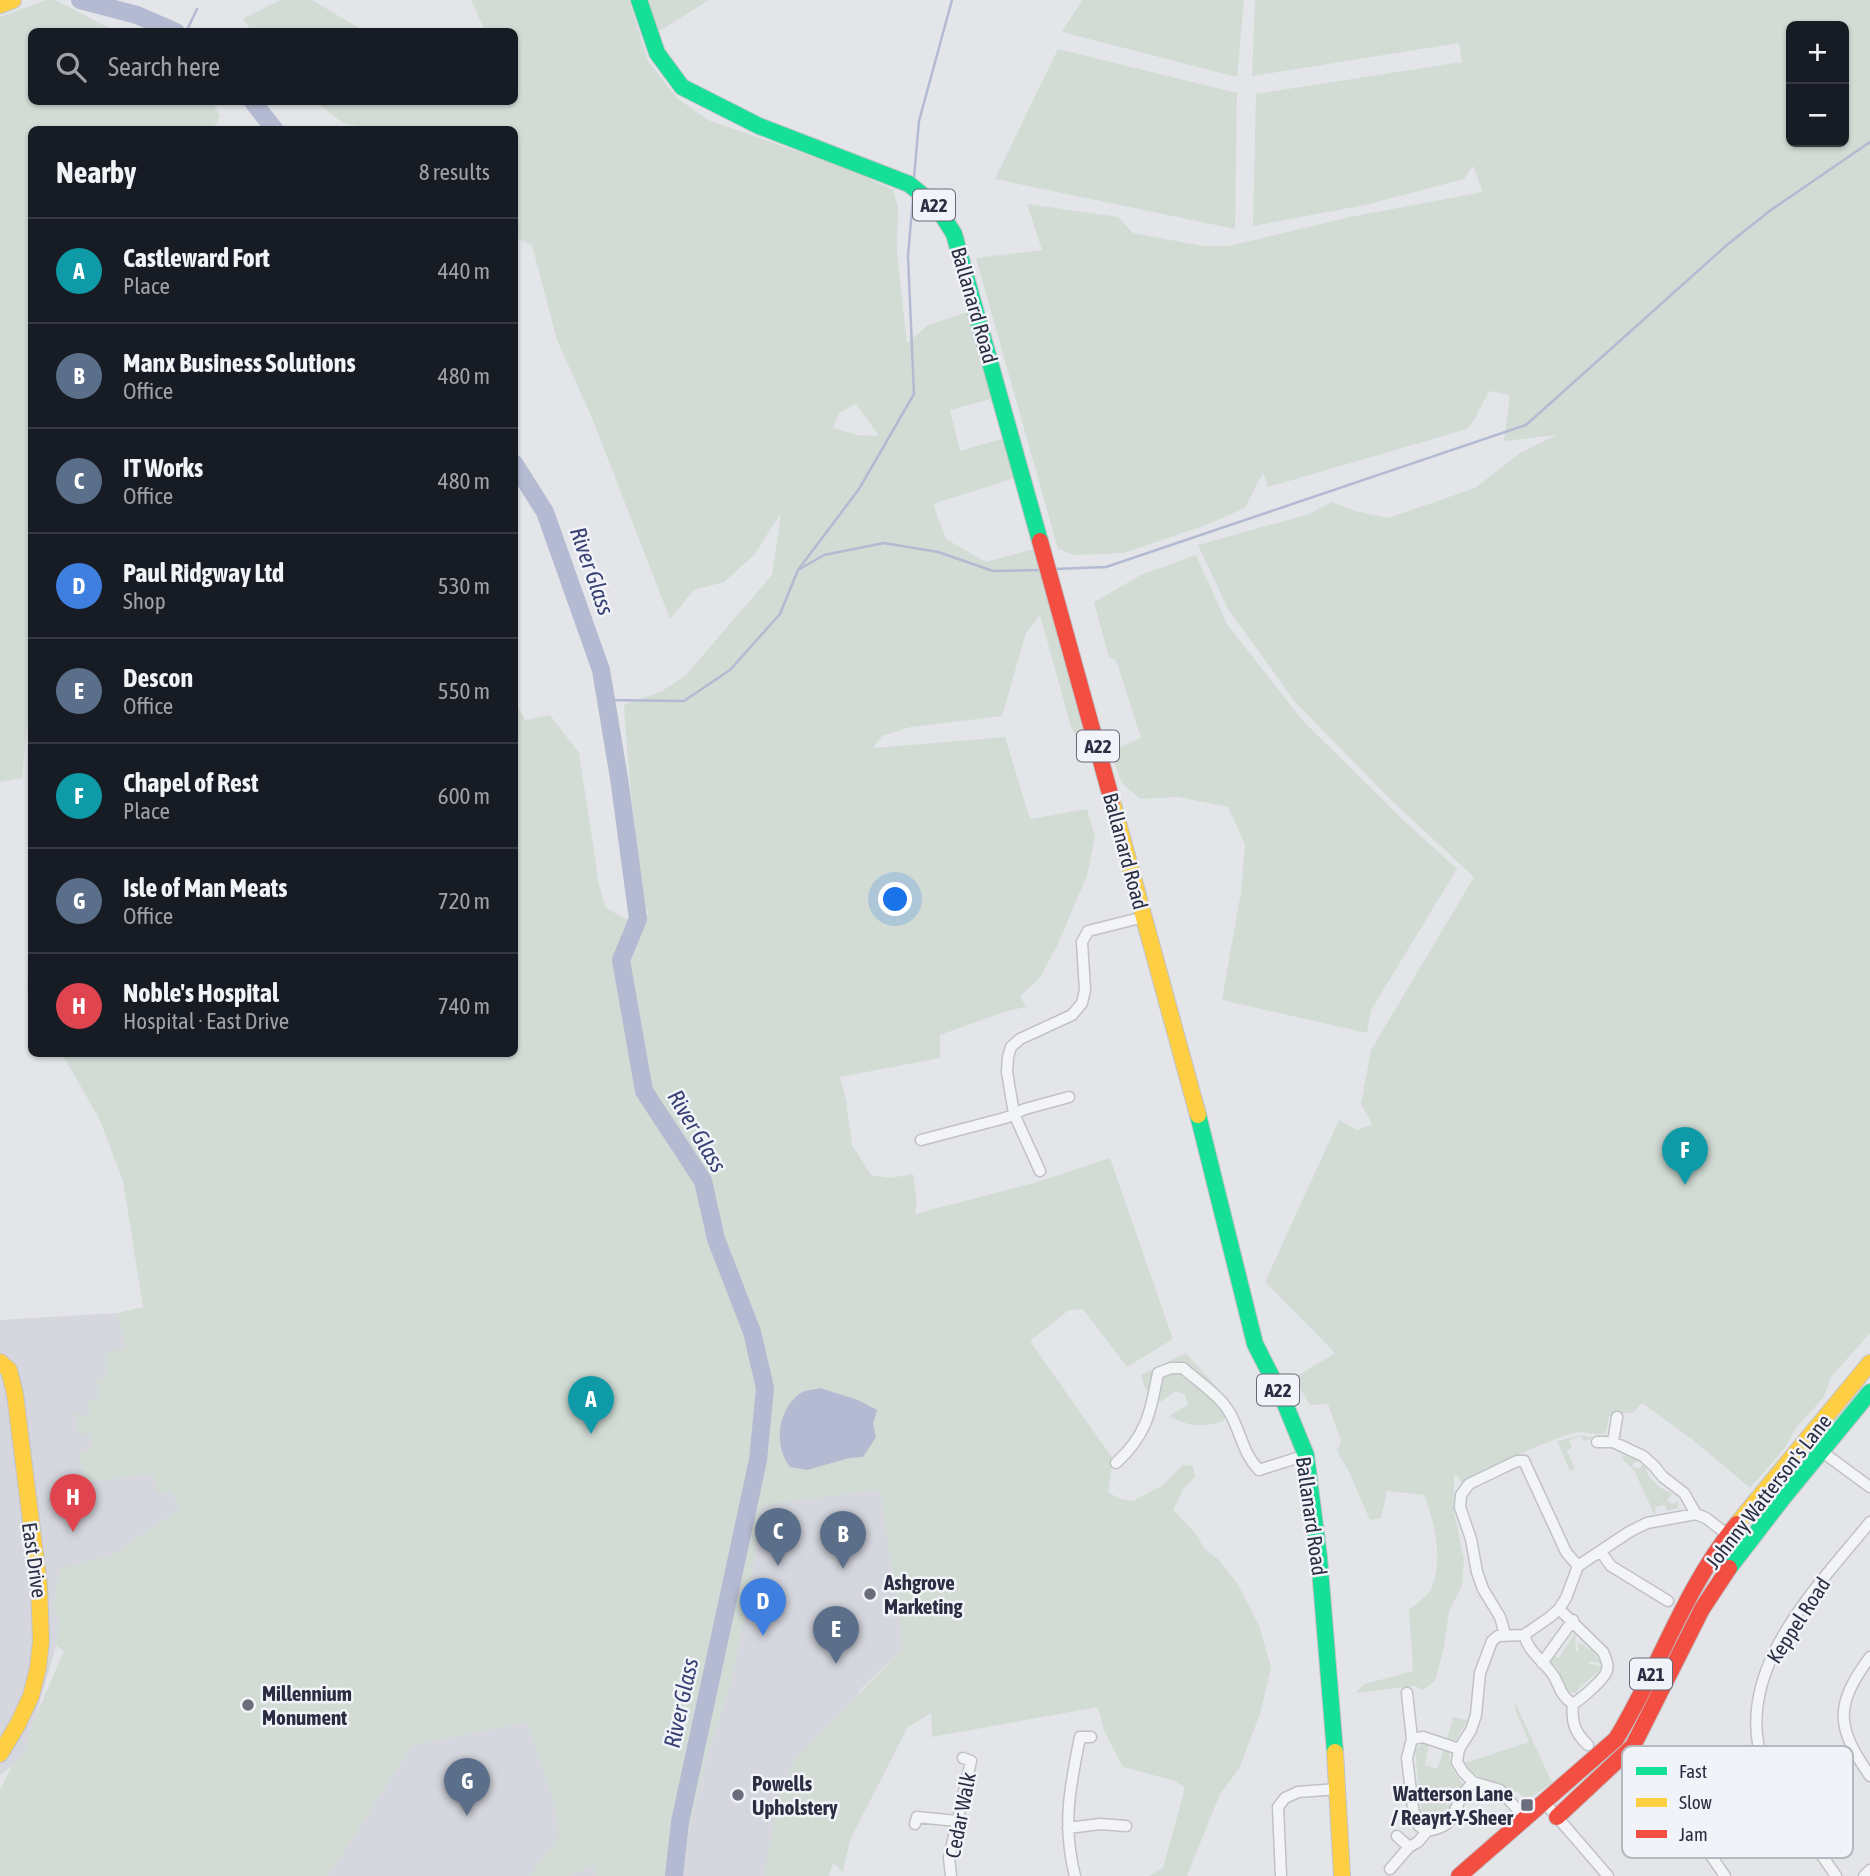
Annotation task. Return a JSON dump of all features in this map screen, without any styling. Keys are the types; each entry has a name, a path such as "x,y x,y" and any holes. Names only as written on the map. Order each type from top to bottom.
{"main road":[{"path":"0,5 13,0"},
{"name":"Ballanard Road","path":"639,0 657,53 682,87 759,126 909,184 937,207 954,234 1144,916 1255,1344 1307,1455 1319,1557 1338,1789 1342,1876"},
{"name":"East Drive","path":"0,1362 9,1370 15,1394 43,1631 37,1676 27,1708 0,1754"},
{"name":"Johnny Watterson's Lane","path":"1459,1876 1616,1739 1632,1713 1691,1593 1728,1535 1870,1363"},
{"path":"1633,1746 1715,1587 1870,1392"},
{"path":"1557,1817 1622,1756"}],"street":[{"path":"1040,1171 1014,1114 1007,1072 1011,1047 1020,1039 1072,1015 1082,1003 1086,990 1082,942 1088,930 1144,916"},
{"path":"921,1140 1005,1118 1069,1097"},
{"path":"1116,1463 1131,1449 1142,1432 1152,1405 1158,1373 1171,1368 1183,1368 1226,1407 1244,1450 1259,1470 1307,1455"},
{"path":"1613,1442 1617,1417"},
{"path":"1806,1440 1870,1487"},
{"path":"1597,1442 1613,1442 1643,1456 1684,1493 1696,1514 1728,1535"},
{"path":"1505,1634 1500,1617 1483,1589 1477,1572 1471,1539 1460,1507 1464,1488 1476,1479 1517,1461 1524,1461 1566,1552 1578,1566"},
{"path":"1526,1819 1500,1790 1474,1782 1460,1767 1457,1755 1474,1723 1478,1680 1492,1642 1505,1634 1524,1635 1559,1609 1578,1566 1620,1537 1647,1523 1696,1514"},
{"name":"Keppel Road","path":"1758,1746 1757,1712 1762,1683 1772,1657 1823,1580 1866,1534 1870,1522"},
{"path":"1601,1552 1611,1566 1658,1592 1668,1601"},
{"path":"1559,1609 1603,1652 1608,1669 1603,1677 1573,1704 1574,1729 1586,1740"},
{"path":"1542,1663 1573,1620"},
{"path":"1524,1635 1527,1646 1555,1679 1562,1696 1573,1704"},
{"path":"1850,1746 1846,1738 1844,1707 1851,1687 1870,1657"},
{"path":"1407,1693 1412,1739 1407,1758 1413,1810 1419,1826 1427,1830 1441,1828 1450,1822 1462,1796 1474,1782"},
{"path":"1074,1876 1067,1806 1080,1737 1091,1737"},
{"path":"1412,1739 1423,1737 1459,1749"},
{"path":"1853,1751 1870,1776"},
{"name":"Cedar Walk","path":"951,1876 949,1858 971,1761 963,1758"},
{"path":"1281,1876 1278,1807 1285,1798 1298,1792 1338,1789"},
{"path":"1398,1796 1412,1796"},
{"path":"1545,1803 1608,1876"},
{"path":"917,1817 957,1821"},
{"path":"1068,1828 1100,1824 1126,1826"},
{"path":"1390,1869 1427,1830"},
{"path":"1397,1836 1409,1847"},
{"path":"1713,1858 1725,1876"},
{"name":"Keppel Road","path":"1824,1858 1836,1876"},
{"path":"1864,1876 1870,1870"}],"shaded area":[{"path":"46,0 55,0 109,28 28,28 28,105 214,105 220,117 214,126 28,126 28,714 22,778 0,782 0,17"},
{"path":"280,0 312,0 359,28 250,28 243,19"},
{"path":"471,0 629,0 648,61 677,98 708,120 848,169 893,190 898,207 897,253 907,343 928,325 970,311 994,398 950,410 960,451 1004,438 1015,478 933,504 946,539 986,562 1037,548 1095,763 1089,762 1071,727 1040,615 1026,633 1002,716 911,727 882,736 873,748 1005,737 1030,819 1087,809 1095,836 1087,876 1057,946 1039,979 1020,996 1026,1007 940,1035 940,1058 840,1077 852,1145 871,1175 890,1178 913,1174 917,1202 915,1214 1037,1182 1110,1158 1173,1339 1127,1367 1083,1309 1069,1310 1030,1341 1113,1459 1108,1492 1120,1499 1133,1501 1163,1485 1183,1465 1193,1466 1195,1477 1184,1488 1173,1510 1237,1583 1259,1625 1271,1667 1261,1711 1239,1769 1220,1794 1187,1876 1149,1876 1163,1868 1185,1788 1175,1781 1123,1767 1104,1730 1098,1707 932,1737 931,1713 908,1727 850,1840 843,1872 833,1863 829,1876 764,1876 779,1793 795,1760 903,1648 880,1490 764,1505 733,1676 705,1763 688,1835 683,1876 596,1876 595,1865 568,1876 529,1876 559,1836 550,1793 527,1722 413,1745 328,1876 0,1876 0,1790 13,1764 24,1755 31,1727 64,1651 56,1646 59,1620 53,1607 60,1568 111,1556 180,1509 172,1492 162,1494 157,1491 153,1474 83,1482 80,1452 92,1450 89,1433 78,1434 75,1411 84,1418 92,1408 83,1401 98,1399 97,1379 107,1378 105,1352 126,1348 117,1313 143,1307 123,1181 99,1118 64,1057 518,1057 518,707 525,720 550,715 579,753 605,907 625,919 649,914 644,905 638,855 624,705 662,691 685,676 772,575 781,513 754,555 724,582 694,590 670,619 592,418 557,340 532,245 518,239 518,126 358,126 343,123 320,105 518,105 518,28 484,28","holes":["856,404 879,436 857,435 833,428 839,413"]},
{"path":"649,0 709,0 658,32"},
{"path":"1082,0 1244,0 1237,77 1062,32"},
{"path":"1255,0 1870,0 1870,1333 1831,1377 1824,1397 1795,1429 1786,1447 1750,1488 1693,1440 1642,1403 1634,1412 1609,1416 1606,1433 1580,1432 1537,1446 1463,1485 1457,1475 1454,1475 1454,1512 1464,1560 1462,1586 1449,1611 1444,1647 1435,1681 1423,1690 1415,1686 1355,1693 1365,1684 1413,1671 1409,1610 1430,1590 1435,1576 1437,1552 1434,1529 1424,1495 1387,1491 1381,1518 1370,1520 1337,1451 1341,1441 1328,1404 1310,1405 1294,1378 1335,1353 1265,1282 1339,1120 1357,1130 1372,1124 1361,1104 1371,1050 1474,877 1392,801 1296,703 1228,609 1198,545 1309,514 1331,502 1355,511 1388,518 1475,488 1520,453 1556,435 1504,441 1510,395 1489,391 1467,429 1268,487 1263,473 1245,508 1206,525 1124,553 1075,555 1058,549 976,258 1042,250 1027,204 1118,217 1133,233 1203,246 1229,246 1350,217 1483,192 1473,166 1464,179 1365,205 1253,226 1256,94 1462,62 1459,43 1252,76"},
{"path":"1058,49 1237,93 1235,229 995,179"},
{"path":"1196,555 1227,624 1303,721 1457,869 1371,1010 1367,1033 1222,1000 1241,892 1245,844 1228,807 1178,797 1140,799 1122,783 1110,752 1141,738 1116,660 1109,658 1094,602 1141,575"},
{"path":"117,1313 142,1410 165,1477 180,1509 111,1556 60,1569 53,1607 59,1620 56,1646 24,1756 0,1775 0,1320"},
{"path":"1186,1353 1234,1407 1222,1422 1195,1425 1176,1420 1169,1416 1188,1405 1185,1394 1176,1391 1160,1402 1145,1389 1141,1375"},
{"path":"1582,1435 1593,1438 1584,1441 1581,1436 1569,1441 1572,1447 1567,1451 1575,1469 1570,1471 1557,1441"},
{"path":"1622,1455 1637,1460 1632,1466 1638,1469 1644,1464 1654,1482 1672,1493 1667,1501 1673,1504 1678,1500 1678,1508 1667,1511 1665,1505 1655,1507 1654,1514 1634,1470 1624,1461"},
{"path":"881,1489 903,1648 861,1689 770,1876 683,1876 688,1835 705,1763 733,1676 764,1505"},
{"path":"1575,1633 1576,1651 1579,1651 1580,1643 1592,1651 1603,1664 1589,1661 1589,1664 1603,1667 1578,1689 1577,1693 1565,1692 1558,1668 1549,1662 1552,1654 1559,1658"},
{"path":"1514,1700 1552,1783 1525,1801 1518,1791 1513,1793 1475,1774 1465,1763 1529,1742 1516,1712"},
{"path":"1453,1717 1468,1720 1456,1740 1447,1739"},
{"path":"527,1722 595,1865 596,1876 328,1876 413,1745"},
{"path":"1423,1743 1429,1743 1425,1765 1437,1769 1445,1747 1450,1750 1451,1765 1464,1785 1453,1799 1447,1820 1438,1825 1424,1824 1417,1810 1421,1809 1415,1750"}],"water":[{"path":"820,1388 858,1400 877,1410 873,1424 876,1437 863,1457 849,1458 807,1470 790,1467 780,1439 782,1420 791,1402 798,1395"}],"waterway":[{"name":"River Glass","path":"80,0 137,15 167,28"},
{"path":"914,178 919,121 952,0"},
{"path":"188,28 197,9"},
{"name":"River Glass","path":"255,105 272,126"},
{"path":"1054,569 1106,567 1526,425 1728,244 1771,210 1870,142"},
{"path":"604,700 684,701 730,670 780,614 798,570 859,489 914,394 908,256 913,198"},
{"name":"River Glass","path":"518,469 545,512 601,670 638,919 621,960 644,1091 703,1181 716,1239 752,1332 765,1388 758,1460 680,1822 674,1876"},
{"path":"798,570 824,555 884,543 938,552 993,571 1041,570"}],"traffic: fast":[{"path":"639,0 657,53 682,87 759,126 909,184 937,207 954,234 1040,541"},
{"path":"1198,1115 1255,1344 1283,1399 1306,1455 1319,1557 1335,1752"},
{"path":"1729,1568 1870,1392"}],"traffic: slow":[{"path":"0,5 13,0"},
{"path":"1112,801 1198,1115"},
{"path":"0,1362 9,1370 15,1394 39,1585 41,1641 31,1696 0,1754"},
{"path":"1737,1524 1870,1363"},
{"path":"1335,1752 1342,1876"}],"traffic: jam":[{"path":"1040,541 1112,801"},
{"path":"1459,1876 1616,1739 1702,1575 1737,1524"},
{"path":"1633,1746 1702,1609 1729,1568"},
{"path":"1557,1817 1622,1756"}],"place":[{"name":"Chapel of Rest","path":"1685,1185"},
{"name":"Castleward Fort","path":"591,1434"},
{"name":"Noble's Hospital","path":"73,1532"},
{"name":"IT Works","path":"778,1566"},
{"name":"Manx Business Solutions","path":"843,1569"},
{"name":"Ashgrove Marketing","path":"870,1594"},
{"name":"Paul Ridgway Ltd","path":"763,1636"},
{"name":"Descon","path":"836,1664"},
{"name":"Millennium Monument","path":"248,1705"},
{"name":"Powells Upholstery","path":"738,1795"},
{"name":"Watterson Lane / Reayrt-Y-Sheer","path":"1527,1805"},
{"name":"Isle of Man Meats","path":"467,1816"}]}
